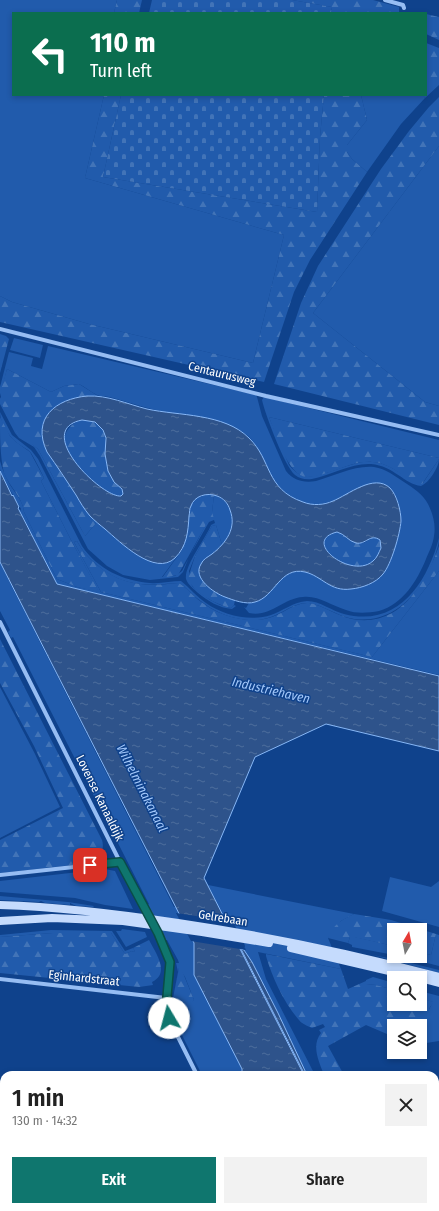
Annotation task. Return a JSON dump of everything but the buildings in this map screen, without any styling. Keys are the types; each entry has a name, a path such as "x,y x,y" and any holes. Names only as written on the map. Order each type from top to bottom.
{"street":[{"path":"385,0 403,5 404,8"},
{"name":"Centaurusweg","path":"0,329 266,396 439,435"},
{"name":"Lovense Kanaaldijk","path":"0,622 120,862 158,933 170,962 170,978 166,998 166,1008 173,1027 195,1071"},
{"path":"0,875 120,862"},
{"name":"Gelrebaan","path":"0,905 41,906 121,918 351,958 439,977"},
{"name":"Gelrebaan","path":"0,921 52,918 121,918"},
{"name":"Gelrebaan","path":"351,958 396,971"},
{"name":"Eginhardstraat","path":"0,979 166,998"},
{"name":"Gelrebaan","path":"427,980 439,983"}],"green space":[{"path":"0,0 117,0 114,12 12,12 12,96 104,96 85,178 284,235 253,363 89,324 12,302 0,296"},
{"path":"117,0 142,0 139,12 114,12"},
{"path":"152,0 292,0 332,7 331,12 149,12"},
{"path":"292,0 373,0 399,7 399,12 331,12 332,7"},
{"path":"427,14 439,17 439,40 427,34"},
{"path":"427,43 439,48 439,85 425,98 424,96 427,96"},
{"path":"104,96 121,96 103,177 317,212 320,137 324,96 361,96 367,120 347,145 347,152 352,159 367,172 310,260 294,292 264,382 0,322 0,296 12,302 89,324 253,363 284,235 85,178"},
{"path":"121,96 324,96 320,137 317,212 103,177"},
{"path":"361,96 424,96 425,98 401,124 367,172 352,159 347,152 347,145 367,120"},
{"path":"439,97 439,146 313,313 425,402 439,406 439,425 274,384 301,303 318,266 381,169 409,131"},
{"path":"439,146 439,406 425,402 313,313"},
{"path":"0,334 9,339 0,373"},
{"path":"14,338 43,345 40,358 10,350"},
{"path":"48,346 256,395 262,416 286,471 292,477 303,481 312,482 359,468 374,467 386,471 421,494 426,500 434,520 435,532 432,545 414,583 402,597 388,608 379,611 358,613 320,599 303,597 296,598 263,613 249,613 244,607 246,608 249,603 257,601 263,597 283,577 288,573 295,571 309,573 329,584 343,589 352,589 365,586 381,576 387,569 392,556 401,522 401,512 394,492 387,486 378,483 368,485 325,503 313,504 301,501 289,495 276,483 258,448 244,433 236,428 212,420 160,411 109,397 98,396 79,384 64,386 51,392 7,369 0,397 0,387 9,352 33,358 31,366 42,369"},
{"path":"7,369 51,392 64,386 79,384 98,396 73,399 62,403 53,409 46,417 42,427 42,438 47,452 87,512 97,522 85,536 38,449 18,434 1,403 1,390"},
{"path":"0,397 32,444 38,449 85,536 97,522 141,558 161,564 170,562 181,551 162,577 175,576 182,571 189,558 183,572 178,577 150,580 123,575 107,566 88,549 40,456 34,447 19,438 15,433 0,404"},
{"path":"264,397 439,440 439,458 269,417 289,465 303,476 315,476 357,463 373,462 381,463 415,481 423,483 439,459 439,462 430,478 421,486 409,482 386,468 371,464 356,465 312,479 301,478 295,475 286,462 271,428 262,400"},
{"path":"0,412 12,435 31,450 38,459 82,546 95,561 112,572 131,580 154,583 181,581 206,603 228,614 254,618 263,617 297,603 312,601 344,614 363,617 380,614 395,608 418,586 434,555 439,538 438,548 432,564 420,587 411,597 392,612 380,617 367,619 348,618 320,606 308,603 298,604 276,615 262,619 252,620 233,617 214,610 206,605 179,583 146,584 117,578 97,565 81,548 77,541 74,542 101,592 372,657 439,571 439,675 57,584 20,511 21,509 2,476 0,461 6,478 20,500 24,512 57,579 77,587 98,591 41,481 44,478 35,459 29,451 13,439 7,432 1,420"},
{"path":"0,417 10,436 30,452 44,478 41,481 99,592 77,587 57,579 24,512 19,497 4,473 0,439"},
{"path":"269,417 439,459 422,484 410,479 387,465 372,462 364,462 307,477 300,475 288,462"},
{"path":"82,420 93,422 99,426 103,432 109,473 121,488 123,494 121,496 114,495 106,491 97,484 80,468 68,452 64,443 65,434 72,425"},
{"path":"205,495 214,495 212,512 214,519 208,521 178,575 162,578 182,550 188,525 190,506 195,499"},
{"path":"214,495 221,499 230,510 232,517 230,531 227,539 222,545 216,525 212,526 195,556 189,571 192,586 210,600 231,608 234,605 236,606 232,609 214,604 198,593 190,585 186,579 188,567 211,525 215,523 214,520 209,522 190,555 212,512"},
{"path":"216,525 222,545 202,563 200,576 207,585 215,591 235,600 234,605 231,608 219,604 200,593 190,583 188,578 195,556 212,526"},
{"path":"337,532 355,543 363,543 374,537 378,538 382,546 377,557 374,561 363,566 342,562 326,550 324,543 327,537"},
{"path":"77,541 88,557 116,578 136,583 156,585 179,583 197,599 216,611 234,618 253,620 272,617 294,606 304,603 320,606 341,616 352,619 369,620 384,617 397,610 418,588 426,575 439,546 439,571 372,657 101,592 74,542"},
{"path":"0,563 174,907 176,907 194,943 194,974 242,1071 200,1071 174,1016 173,998 178,972 176,963 179,963 178,960 167,940 165,940 147,905 149,904 13,637 11,638 8,632 10,630 0,611","holes":["179,968 185,977 194,1000 187,1005 174,1008 174,993"]},
{"path":"0,639 102,840 103,847 101,853 97,859 91,863 0,873 0,840 63,808 34,746 0,683"},
{"path":"0,687 35,754 60,807 0,838"},
{"path":"105,869 115,871 133,909 105,905 75,898 0,892 0,881"},
{"path":"390,877 431,887 439,881 439,927 382,911"},
{"path":"208,885 354,914 341,921 328,938 341,969 258,952 266,979 313,1071 304,1071 278,1013 252,962 244,950 244,943 233,922 229,921 227,924"},
{"path":"0,896 68,902 94,906 76,906 70,903 70,905 45,903 41,901 0,900"},
{"path":"354,914 401,923 387,923 387,944 353,937 350,937 348,943 328,938 338,923"},
{"path":"122,929 145,932 147,937 126,947 116,931 121,931"},
{"path":"51,930 112,931 125,951 133,948 135,951 125,954 111,933 53,933 0,937 0,935"},
{"path":"427,931 436,934 431,955 427,954"},
{"path":"53,933 111,933 125,954 135,951 133,948 149,940 160,962 161,968 158,978 152,982 153,985 139,987 0,973 0,937"},
{"path":"436,934 439,935 439,966 427,963 427,954 431,955"},
{"path":"350,937 355,937 387,944 387,954 352,947 352,945 348,943"},
{"path":"266,954 341,969 348,989 366,981 366,984 387,988 387,1011 427,1011 427,1000 434,1002 430,1007 426,1019 387,1019 387,1034 366,1025 328,1046 342,1071 322,1071 316,1048 318,1038 321,1033 319,1030 325,1027 323,1024 312,1028 299,1020 284,998 275,981"},
{"path":"402,963 411,963 439,970 439,973"},
{"path":"179,968 181,968 194,1000 186,1007 174,1008 174,993"},
{"path":"373,977 387,981 387,988 366,984 366,980"},
{"path":"427,993 439,996 439,1041 427,1043 427,1019 425,1019 433,1002 427,1000"}],"water":[{"path":"87,396 102,397 147,409 201,417 227,424 239,430 249,438 262,455 275,482 282,490 303,502 315,504 326,503 369,484 384,484 390,488 397,499 401,521 395,549 386,570 373,582 364,586 344,589 332,586 311,574 296,571 289,573 268,594 255,602 244,603 225,597 210,588 202,580 199,574 199,569 204,559 217,550 226,540 232,523 232,517 227,503 219,497 209,494 198,497 193,503 190,509 186,538 182,549 175,558 167,563 158,563 148,561 138,556 119,542 90,516 47,452 43,440 42,429 44,420 49,412 57,406 65,401","holes":["82,420 95,422 103,430 106,438 105,454 108,471 114,482 122,489 123,494 121,496 112,494 87,475 67,449 64,436 69,426","337,532 356,543 363,542 371,538 377,538 380,540 381,548 378,555 373,561 364,566 353,566 343,563 333,557 327,550 324,543 327,537"]},
{"path":"0,471 57,584 439,676 439,751 326,724 255,757 204,878 302,1071 242,1071 194,975 194,943 0,562"},
{"path":"241,949 244,950 252,962 278,1013 305,1071 303,1071"}],"pier":[{"path":"176,913 228,921 241,947 245,948 246,950 191,941"}],"route":[{"path":"90,865 120,862 153,923 170,962 170,978 166,998 166,1008 169,1018"}],"water label":[{"name":"Industriehaven","path":"271,690"},
{"name":"Wilhelminakanaal","path":"142,788"}]}
